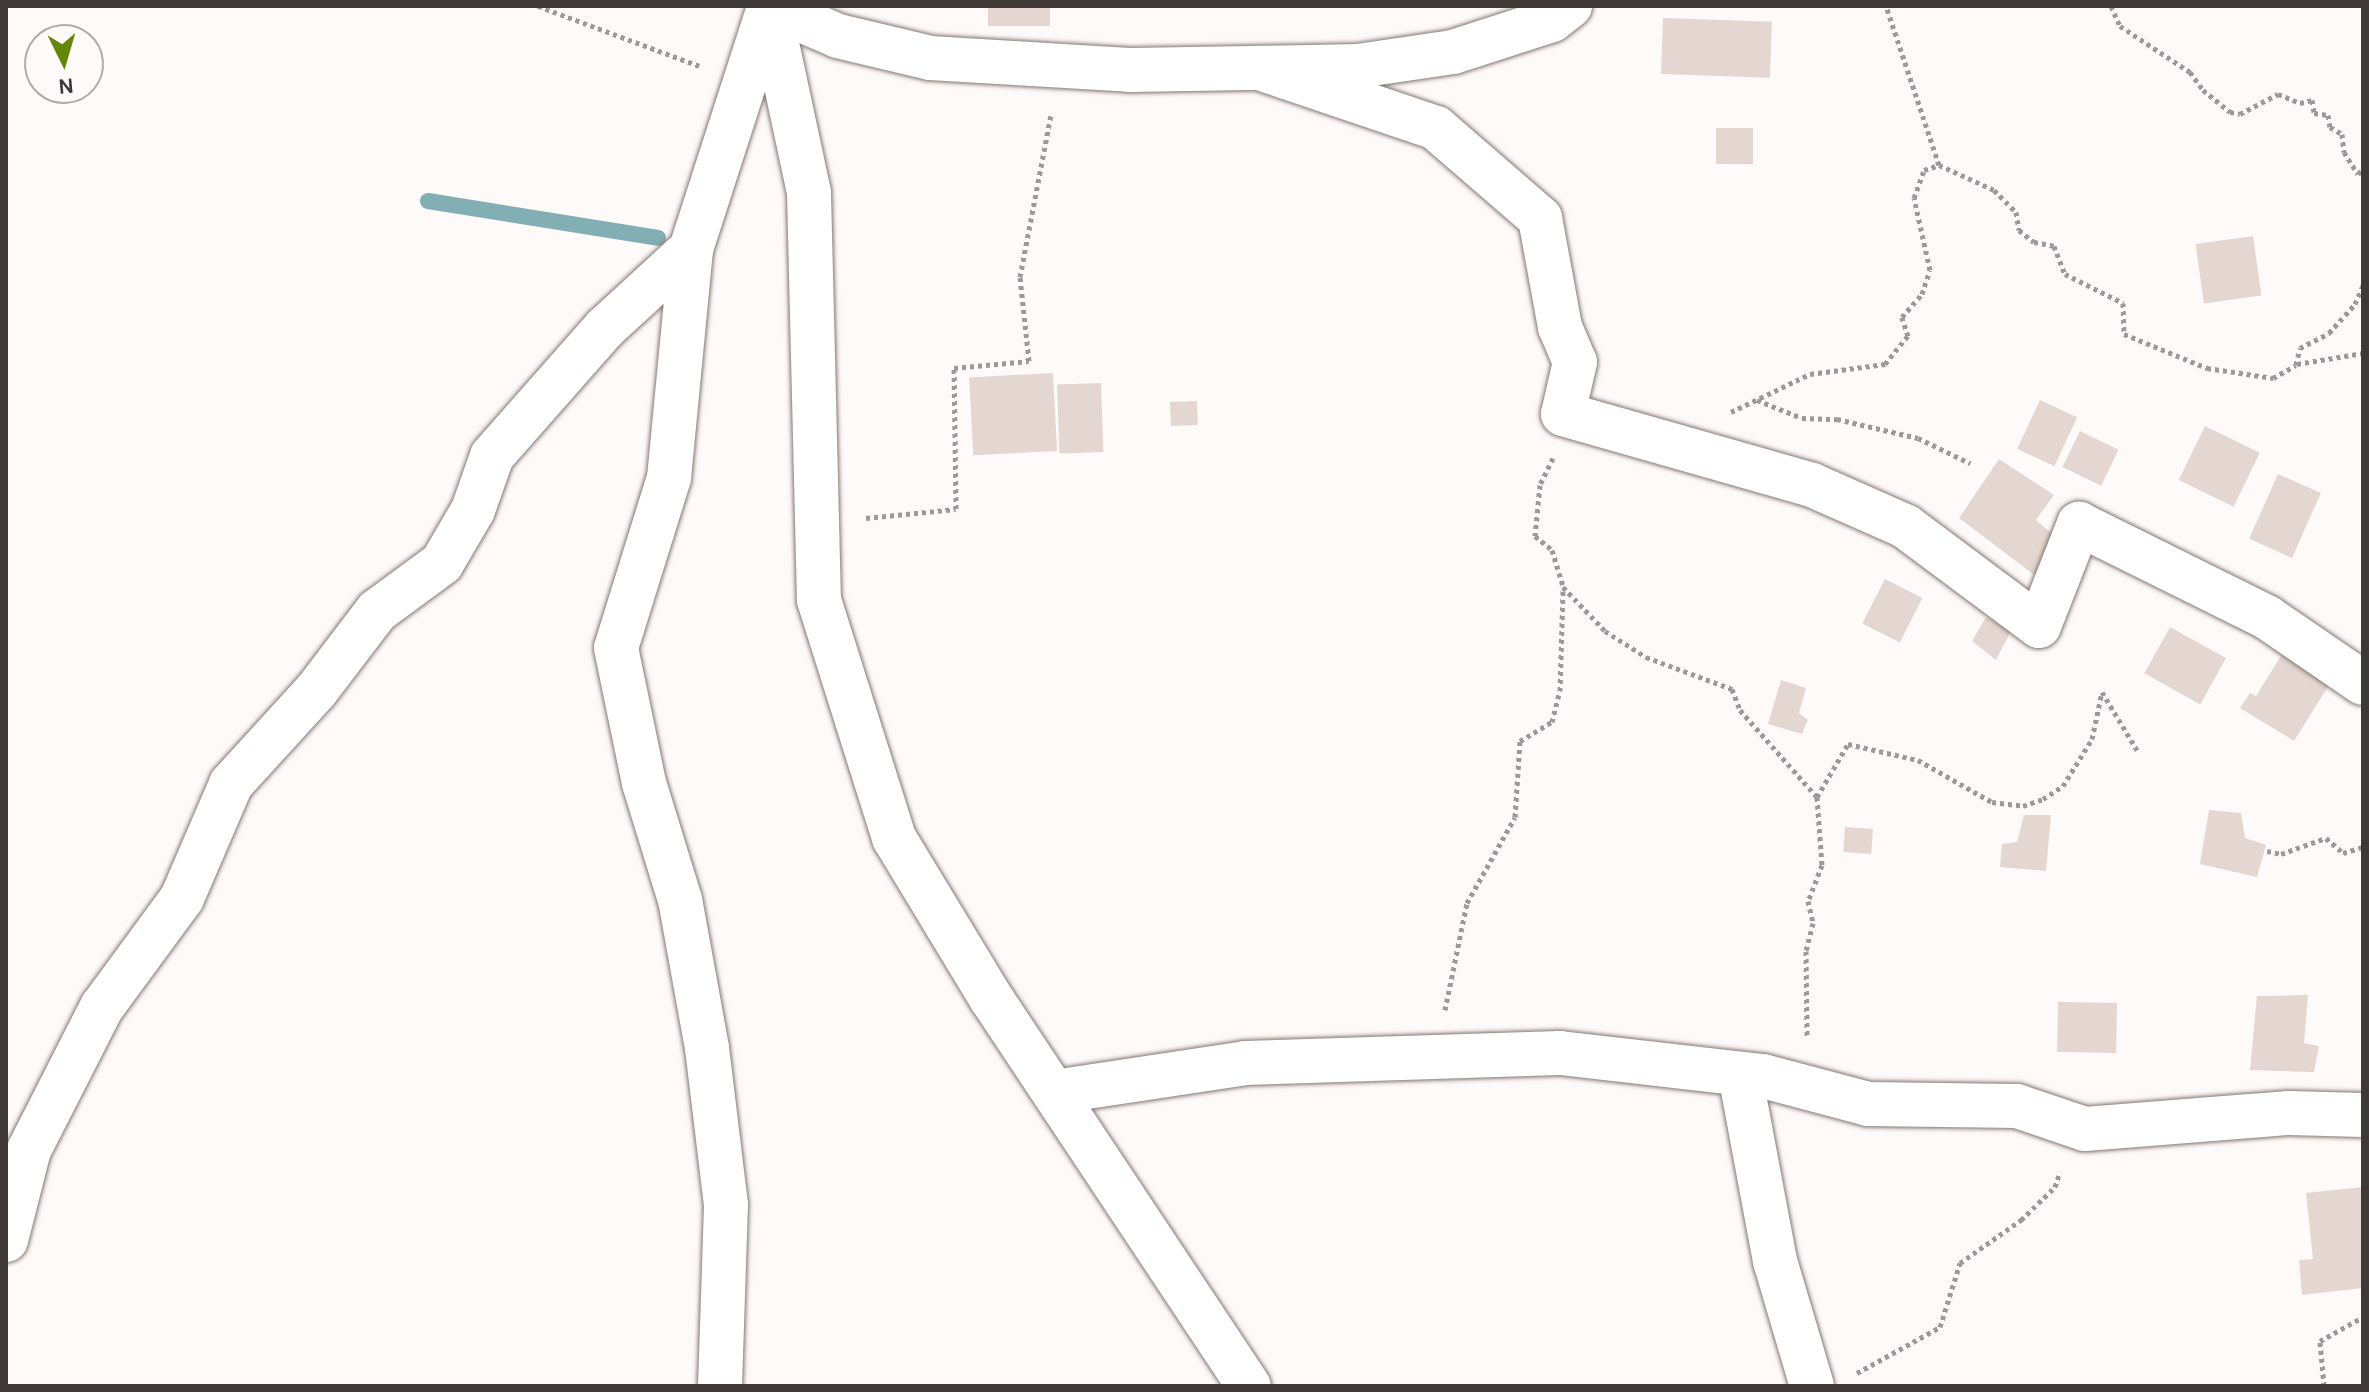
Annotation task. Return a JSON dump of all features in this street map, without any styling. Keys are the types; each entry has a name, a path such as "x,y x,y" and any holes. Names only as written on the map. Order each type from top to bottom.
{"street":[{"path":"720,1386 726,1205 707,1048 680,900 644,783 616,648 669,478 691,249 769,6"},
{"path":"769,6 838,36 930,58 1060,68 1358,66 1453,52 1552,20 1570,6"},
{"path":"769,6 809,193 819,600 894,838 1054,1092 1249,1386"},
{"path":"1259,68 1436,128 1540,218 1560,327 1575,362 1563,414 1798,481 1905,526 2039,626 2079,524 2268,618 2363,683"},
{"path":"6,1240 29,1150 102,1007 182,898 231,784 316,691 377,611 442,563 473,510 492,456 605,328 691,249"},
{"path":"1054,1092 1245,1063 1436,1054 1560,1053 1740,1074 1802,1086 1868,1104 2017,1106 2085,1129 2289,1113 2363,1115"},
{"path":"1740,1074 1775,1261 1831,1383"}],"path":[{"path":"538,6 745,83"},
{"path":"1886,6 1939,165"},
{"path":"2111,6 2120,26 2190,72 2203,90 2230,112 2240,114 2278,94 2300,103 2312,100 2314,113 2328,115 2330,127 2342,134 2344,152 2358,174 2363,169"},
{"path":"817,523 956,509 954,368 1029,361 1020,277 1060,68"},
{"path":"1724,427 1729,413 1810,374 1885,364 1908,336 1902,317 1922,294 1930,270 1914,198 1924,170 1939,165 1994,190 2016,212 2019,230 2034,242 2054,246 2065,274 2123,303 2124,334 2207,368 2273,378 2296,365 2363,353"},
{"path":"2296,365 2300,348 2329,333 2355,304 2363,285"},
{"path":"1757,400 1802,418 1837,419 1918,438 1970,463"},
{"path":"1436,1054 1467,903 1515,817 1520,741 1552,722 1560,691 1563,587 1552,550 1535,536 1540,485 1555,455 1563,414"},
{"path":"1563,587 1605,631 1646,657 1732,689 1740,710 1817,797"},
{"path":"1802,1086 1809,1011 1806,951 1813,923 1808,901 1822,865 1817,797 1848,744 1918,760 1992,802 2023,806 2043,799 2063,786 2092,739 2102,692 2137,750"},
{"path":"2267,851 2281,854 2326,838 2343,853 2363,847"},
{"path":"1831,1383 1870,1361 1892,1355 1940,1327 1960,1263 2021,1220 2055,1187 2064,1158"},
{"path":"2324,1386 2320,1341 2363,1317"}],"building":[{"path":"988,6 1050,6 1050,26 988,26"},
{"path":"1663,18 1772,22 1770,78 1661,74"},
{"path":"1716,128 1753,128 1753,164 1716,164"},
{"path":"2253,236 2261,295 2204,303 2196,244"},
{"path":"1053,373 1057,451 973,455 969,377"},
{"path":"1101,383 1103,452 1059,453 1057,385"},
{"path":"2040,400 2077,417 2054,466 2017,449"},
{"path":"1197,401 1198,425 1171,426 1170,402"},
{"path":"2205,426 2260,453 2234,507 2179,480"},
{"path":"2080,431 2119,450 2101,486 2062,467"},
{"path":"1999,459 2054,495 2036,520 2065,545 2037,577 1959,518"},
{"path":"2278,474 2321,493 2292,558 2249,539"},
{"path":"1885,579 1922,598 1900,643 1862,624"},
{"path":"1986,617 2011,631 1996,660 1972,641"},
{"path":"2170,627 2226,658 2200,704 2144,673"},
{"path":"2291,640 2339,669 2294,741 2240,708 2250,693 2256,696"},
{"path":"1781,680 1806,688 1799,713 1808,720 1802,734 1768,724"},
{"path":"2209,810 2241,813 2245,838 2266,845 2257,877 2200,864"},
{"path":"2024,815 2051,815 2046,871 2000,867 2002,844 2017,842"},
{"path":"1845,827 1873,829 1871,854 1843,852"},
{"path":"2308,995 2304,1043 2319,1046 2314,1072 2250,1070 2257,996"},
{"path":"2058,1002 2117,1003 2116,1053 2057,1052"},
{"path":"2363,1187 2363,1288 2302,1295 2299,1260 2313,1259 2306,1193"}],"waterway":[{"path":"428,201 658,238"}]}
